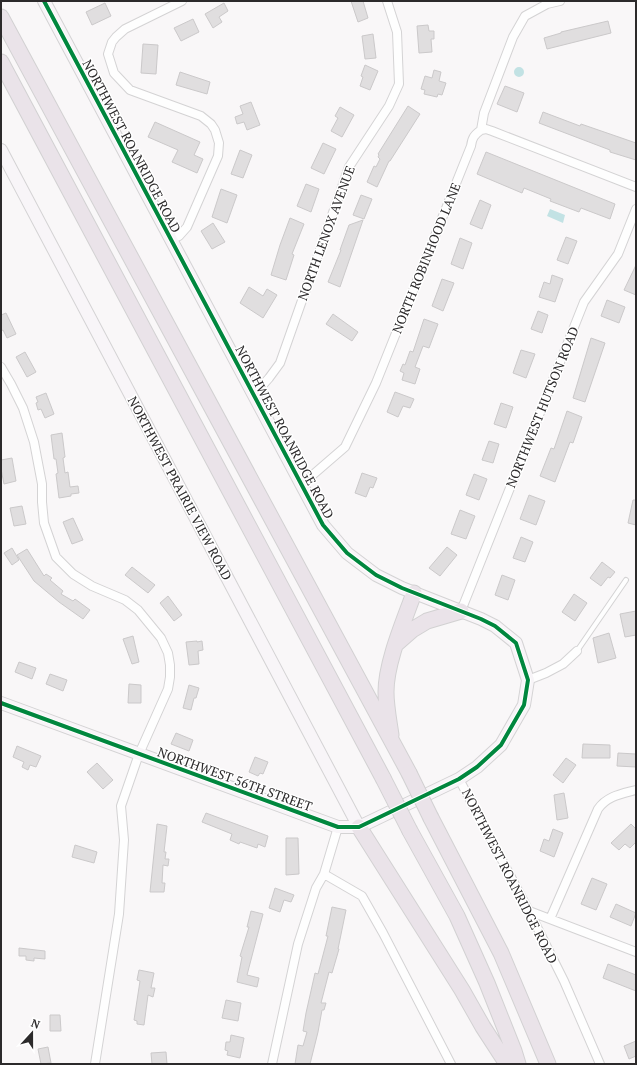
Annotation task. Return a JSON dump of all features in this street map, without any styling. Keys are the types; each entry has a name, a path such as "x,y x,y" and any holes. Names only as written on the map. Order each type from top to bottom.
{"highway":[{"path":"1,17 394,748 409,773 501,953 548,1064"},
{"path":"1,62 410,831 457,916 487,983 514,1050 518,1064"},
{"path":"394,748 387,711 386,691 388,672 414,593"},
{"path":"396,645 412,630 427,621 461,611"},
{"path":"359,827 462,990 483,1028 507,1064"}],"street":[{"name":"NORTHWEST ROANRIDGE ROAD","path":"44,1 253,396 323,525 334,540 347,553 376,575 402,588 481,619 495,626 516,644 528,680 524,705 501,745 477,767 459,779 529,910 564,981 600,1064"},
{"path":"170,240 179,236 187,227 218,156 219,142 217,134 211,124 201,116 130,90 114,73 108,54 112,42 120,33 182,1"},
{"name":"NORTH LENOX AVENUE","path":"253,396 280,363 348,167 389,106 399,84 397,32 387,1"},
{"name":"NORTH ROBINHOOD LANE","path":"301,485 345,447 376,383 472,140 475,134 481,130 484,114 510,44 525,16 546,4 560,1"},
{"path":"481,130 486,129 492,131 636,187"},
{"name":"NORTHWEST PRAIRIE VIEW ROAD","path":"1,150 359,827"},
{"name":"NORTHWEST HUTSON ROAD","path":"461,611 584,302 618,254 636,210"},
{"path":"1,367 23,408 34,442 42,484 44,524 56,557 73,574 92,586 132,605 162,638 168,653 170,665 168,689 140,754 121,806 124,840 118,914 95,1064"},
{"path":"528,680 564,664 577,651"},
{"name":"NORTHWEST 56TH STREET","path":"1,703 338,827 359,827 459,779"},
{"path":"550,919 601,804 611,797 636,790"},
{"path":"272,1064 298,944 316,888 324,874 338,827"},
{"path":"324,874 362,896 383,933 451,1064"},
{"path":"529,910 636,952"}],"lane":[{"path":"577,651 626,580"}],"water":[{"path":"517,67 521,67 523,68 523,76 517,77 514,74 514,70"},
{"path":"550,209 565,215 563,223 547,216"}],"building":[{"path":"351,1 363,1 368,18 358,22"},
{"path":"105,3 111,16 92,25 86,12"},
{"path":"224,3 228,11 219,17 222,22 213,28 205,14"},
{"path":"193,19 199,32 181,41 174,28"},
{"path":"608,21 611,33 547,49 544,38 561,32"},
{"path":"428,25 429,31 434,31 434,39 431,39 432,52 419,53 417,26"},
{"path":"373,34 376,58 365,59 362,36"},
{"path":"143,44 158,45 156,74 141,73"},
{"path":"365,65 378,71 370,90 360,86 363,77 361,76"},
{"path":"434,70 441,72 439,81 446,83 442,95 438,94 437,97 424,94 425,90 421,89 425,76 432,78"},
{"path":"180,72 210,82 207,94 176,85"},
{"path":"505,86 524,93 517,112 497,104"},
{"path":"251,102 260,125 247,130 244,122 237,124 235,117 243,114 240,106"},
{"path":"408,106 420,114 389,161 377,187 367,182 374,166 376,167 380,159 378,154"},
{"path":"340,107 354,115 342,137 331,131 338,118 335,116"},
{"path":"543,112 580,126 581,124 636,143 636,160 610,152 610,150 539,123"},
{"path":"155,122 200,142 194,155 203,159 197,173 172,162 178,150 148,137"},
{"path":"323,143 336,149 324,174 311,168"},
{"path":"240,150 252,155 243,178 231,174"},
{"path":"486,152 615,204 610,219 581,208 579,212 550,201 551,199 524,188 522,193 477,174"},
{"path":"306,184 319,189 311,212 297,206"},
{"path":"221,189 237,195 227,223 212,217"},
{"path":"361,195 372,199 364,219 353,215"},
{"path":"480,200 491,205 482,229 470,224"},
{"path":"290,218 304,224 292,254 294,255 286,280 271,275"},
{"path":"363,220 340,287 328,282 349,225"},
{"path":"213,223 225,242 212,249 201,231"},
{"path":"566,237 577,241 568,264 557,260"},
{"path":"460,238 472,243 463,269 451,264"},
{"path":"636,265 636,295 624,290"},
{"path":"552,275 563,279 555,302 539,297 544,282 550,284"},
{"path":"442,279 454,283 443,311 432,306"},
{"path":"249,287 263,296 267,289 277,295 263,318 240,303"},
{"path":"607,300 625,307 619,323 601,316"},
{"path":"538,311 548,315 542,333 531,329"},
{"path":"6,313 16,334 7,338 3,330 1,331 1,315"},
{"path":"333,314 358,332 352,341 326,324"},
{"path":"424,319 438,324 429,348 423,346 415,367 420,369 415,384 402,380 404,373 400,371 403,364 405,365 410,351 413,352"},
{"path":"591,338 605,343 585,402 573,398"},
{"path":"521,350 535,354 526,378 513,373"},
{"path":"25,352 36,372 27,377 16,357"},
{"path":"395,392 414,399 410,408 403,406 398,417 387,412"},
{"path":"46,393 54,414 45,418 41,409 38,410 36,403 38,402 36,397"},
{"path":"501,403 513,407 506,428 494,424"},
{"path":"567,411 582,417 573,443 570,442 555,482 540,476 551,448 554,449"},
{"path":"62,433 65,473 68,472 70,487 78,486 79,493 59,498 56,474 58,473 56,459 54,459 51,435"},
{"path":"489,441 499,444 493,463 482,460"},
{"path":"12,458 16,481 4,484 1,460"},
{"path":"362,473 377,478 373,488 370,487 366,497 355,493"},
{"path":"474,474 487,479 479,500 466,495"},
{"path":"529,495 545,501 536,525 520,519"},
{"path":"633,500 636,500 636,525 628,523"},
{"path":"22,506 26,524 14,526 10,508"},
{"path":"460,510 475,516 466,539 451,534"},
{"path":"73,518 83,540 72,544 63,522"},
{"path":"521,537 533,542 525,562 513,558"},
{"path":"447,547 457,555 440,576 429,568"},
{"path":"12,548 19,560 12,565 4,553"},
{"path":"27,549 44,576 46,574 52,578 50,580 63,591 61,594 73,601 75,599 90,610 83,619 59,602 34,581 17,555"},
{"path":"602,562 615,572 610,578 608,577 601,586 590,578"},
{"path":"132,567 155,585 148,593 125,575"},
{"path":"502,575 515,580 508,600 495,595"},
{"path":"574,594 587,603 575,621 562,612"},
{"path":"168,596 182,615 174,621 160,603"},
{"path":"636,611 636,635 625,637 620,614"},
{"path":"609,633 616,658 598,663 593,638"},
{"path":"133,636 139,662 132,664 123,639"},
{"path":"202,641 203,650 198,651 199,664 189,665 186,642"},
{"path":"19,662 36,668 32,679 15,672"},
{"path":"50,674 67,680 63,691 46,684"},
{"path":"129,684 141,685 141,703 128,703"},
{"path":"189,685 199,688 196,698 194,698 191,710 183,708"},
{"path":"176,733 193,740 189,751 171,744"},
{"path":"583,744 610,745 610,758 582,758"},
{"path":"17,746 41,756 36,767 30,765 28,770 22,767 24,762 13,757"},
{"path":"618,753 636,754 636,767 617,766"},
{"path":"255,757 268,762 263,774 260,773 258,776 249,772"},
{"path":"566,758 576,765 563,783 553,775"},
{"path":"97,763 113,780 103,789 87,772"},
{"path":"564,793 568,818 557,820 554,795"},
{"path":"206,813 268,836 265,847 258,844 257,848 240,842 239,844 230,840 232,834 202,822"},
{"path":"157,824 167,826 164,852 166,852 165,859 169,859 168,866 163,865 162,883 165,883 164,892 150,892"},
{"path":"631,824 636,829 636,842 630,848 625,844 619,850 611,843"},
{"path":"553,829 563,833 554,857 540,851 544,839 549,841"},
{"path":"286,838 298,838 299,874 286,875"},
{"path":"75,845 97,852 94,863 72,857"},
{"path":"592,878 607,884 596,910 581,904"},
{"path":"275,888 294,895 291,902 284,900 280,912 269,908"},
{"path":"616,904 636,913 631,926 610,917"},
{"path":"332,907 346,910 339,949 332,973 329,972 321,1003 326,1003 324,1010 322,1010 310,1064 295,1064 298,1045 303,1046 307,1032 303,1031 306,1013 315,973 318,974 328,936 326,936"},
{"path":"251,911 263,914 247,975 259,978 257,987 237,982 242,957 240,956 249,927 247,927"},
{"path":"19,948 45,951 45,959 34,958 34,961 26,960 26,956 19,956"},
{"path":"608,964 636,975 636,991 603,978"},
{"path":"139,970 154,973 151,988 155,988 153,997 148,995 144,1025 137,1024 137,1021 134,1020 140,981 137,980"},
{"path":"226,1000 241,1003 238,1021 222,1018"},
{"path":"50,1015 60,1015 61,1031 50,1031"},
{"path":"231,1035 244,1038 240,1058 227,1055 228,1051 225,1050 226,1042 230,1042"},
{"path":"636,1041 636,1056 629,1059 624,1046"},
{"path":"48,1047 51,1063 41,1064 38,1049"},
{"path":"166,1052 167,1064 152,1064 151,1053"}],"cycle path":[{"path":"1,703 338,827 359,827 459,779 477,767 501,745 524,705 528,680 516,643 495,626 402,588 376,575 347,553 323,525 44,1"}]}
